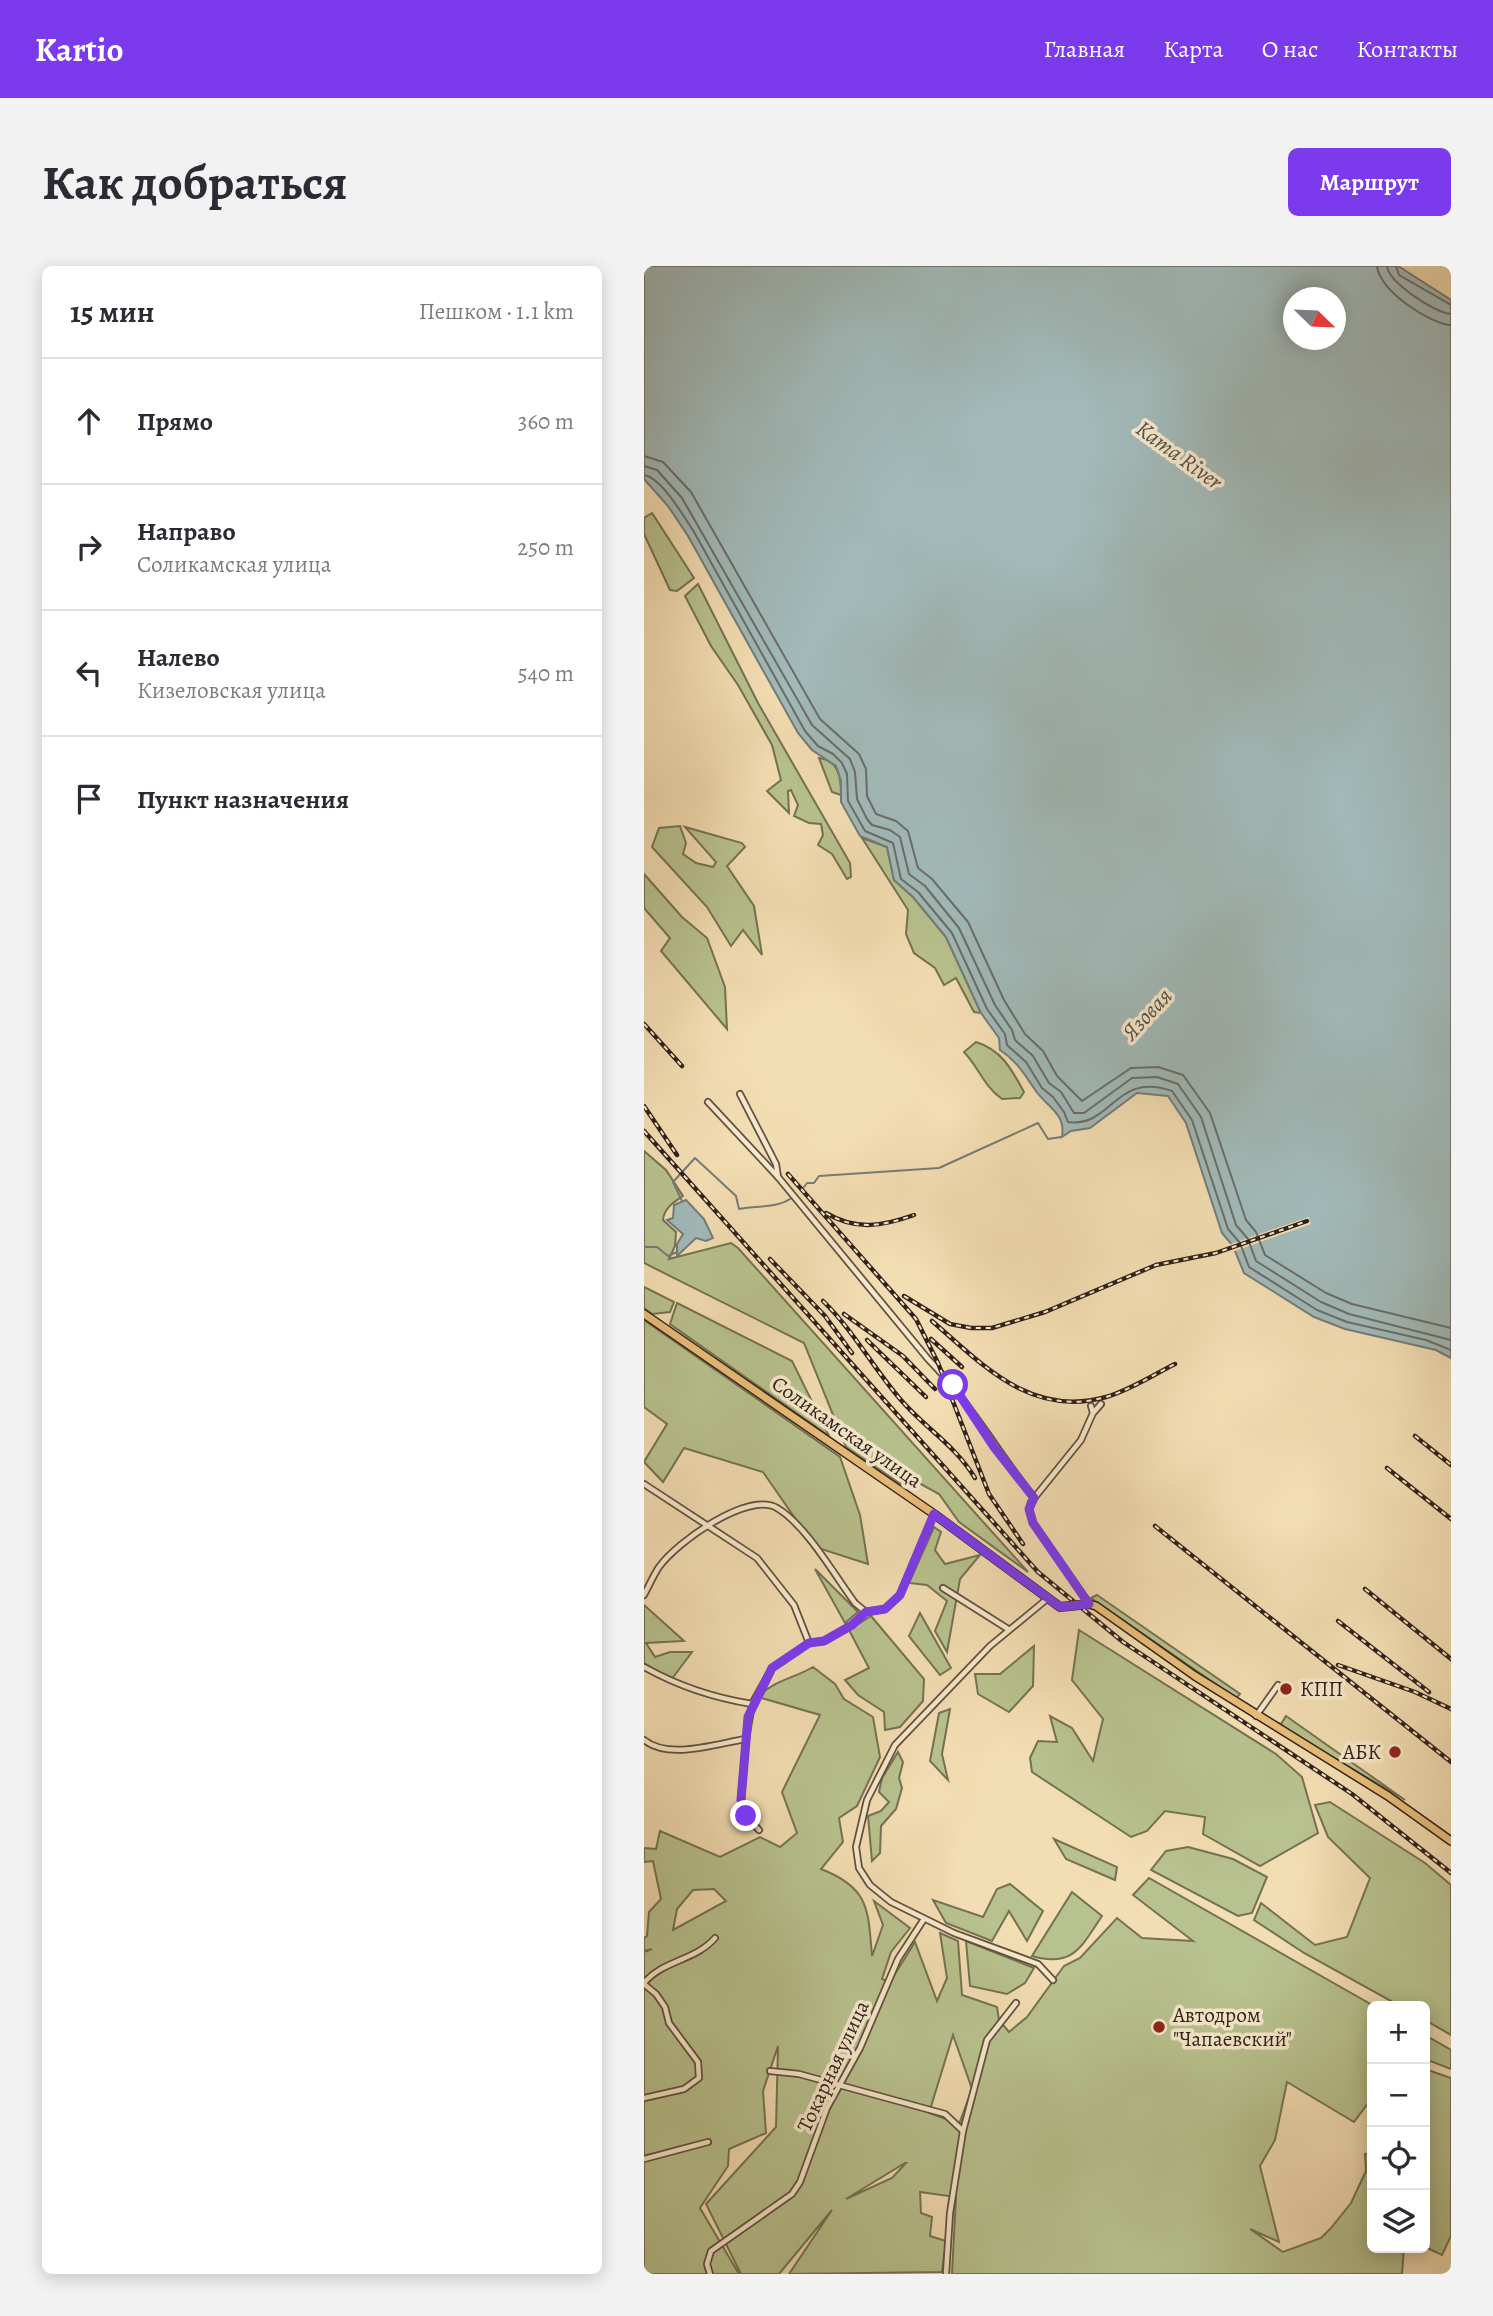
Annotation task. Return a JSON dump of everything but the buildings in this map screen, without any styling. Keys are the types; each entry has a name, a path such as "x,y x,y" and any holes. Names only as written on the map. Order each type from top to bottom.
{"main road":[{"name":"Соликамская улица","path":"644,1314 934,1514 1016,1572 1047,1599 1065,1608 1089,1604"},
{"path":"1089,1604 1256,1716 1388,1796 1451,1841"}],"street":[{"path":"740,1094 776,1164 778,1177"},
{"path":"708,1102 778,1177 928,1359 953,1385 994,1447 1034,1498"},
{"path":"1089,1604 1033,1523 1029,1509 1034,1498 1080,1440 1093,1412 1101,1404"},
{"path":"1091,1406 1093,1412"},
{"path":"644,1484 709,1524 719,1535 757,1558 794,1605 809,1643"},
{"path":"644,1595 660,1566 686,1539 709,1524 758,1503 780,1510 794,1523 855,1603 866,1612"},
{"path":"759,1830 746,1816 741,1800 752,1704 772,1668 809,1643 824,1641 852,1625 866,1612 885,1609 900,1595 934,1514"},
{"path":"943,1588 1008,1629"},
{"path":"1047,1599 1008,1629 956,1685 912,1724 895,1745 867,1800 856,1847 859,1868 870,1885 924,1919 1038,1964 1053,1980"},
{"path":"644,1667 670,1681 727,1700 752,1704"},
{"path":"1256,1716 1278,1685"},
{"path":"644,1740 653,1747 668,1751 746,1740"},
{"name":"Токарная улица","path":"710,2274 707,2264 711,2251 796,2188 838,2088 860,2048 898,1959 924,1919"},
{"path":"644,2098 684,2089 699,2078 698,2062 669,2023 665,2007 656,1994 644,1984 652,1973 705,1950 715,1938"},
{"path":"946,2274 950,2213 963,2131 987,2040 1016,2003"},
{"path":"770,2071 799,2074 838,2088 945,2114 963,2131"},
{"path":"644,2159 708,2142"}],"green space":[{"path":"652,513 694,578 677,591 670,590 644,534 644,518"},
{"path":"698,584 758,703 850,863 851,877 847,879 832,854 818,845 823,835 821,824 809,823 794,816 798,805 791,790 788,791 789,813 767,791 781,780 772,745 738,685 711,646 685,596"},
{"path":"819,758 831,763 838,771 841,795 832,792"},
{"path":"680,826 686,843 683,854 696,863 713,867 716,862 685,827 742,843 745,847 727,866 754,906 762,955 743,930 731,946 707,907 652,847 659,828"},
{"path":"862,838 887,847 894,880 913,897 946,937 981,1013 974,1012 956,978 944,985 935,968 914,953 906,934 908,910"},
{"path":"644,874 682,917 707,938 725,987 727,1029 661,951 670,938 644,908"},
{"path":"976,1042 993,1050 1005,1062 1024,1092 1020,1098 1002,1099 990,1088 964,1052"},
{"path":"644,1151 666,1170 683,1196 665,1212 663,1220 676,1232 675,1246 669,1259 731,1243 738,1248 1028,1572 959,1522 939,1494 910,1478 902,1485 846,1447 804,1343 644,1263"},
{"path":"644,1287 674,1302 670,1312 652,1314 644,1308"},
{"path":"677,1303 792,1361 829,1436 670,1324"},
{"path":"644,1320 840,1457 860,1515 868,1564 815,1547 763,1472 684,1448 663,1482 644,1462 667,1424 644,1407"},
{"path":"934,1527 941,1532 935,1550 945,1564 980,1555 960,1579 947,1652 935,1631 947,1601 927,1585 909,1583"},
{"path":"815,1569 858,1612 845,1623"},
{"path":"1097,1595 1240,1694 1236,1698 1091,1598"},
{"path":"644,1605 684,1641 646,1643 655,1657 670,1652 692,1652 671,1680 644,1663"},
{"path":"920,1613 951,1668 940,1675 909,1636"},
{"path":"871,1616 924,1679 923,1701 900,1727 885,1730 884,1712 858,1695 845,1680 869,1668 849,1630"},
{"path":"1079,1630 1276,1754 1302,1777 1318,1833 1260,1866 1203,1834 1205,1817 1165,1811 1147,1831 1131,1837 1032,1772 1030,1758 1038,1741 1057,1742 1050,1716 1072,1728 1093,1761 1103,1719 1072,1680"},
{"path":"1034,1646 1033,1686 1009,1712 978,1694 975,1674 1000,1674"},
{"path":"813,1667 835,1684 844,1699 873,1717 880,1757 857,1806 839,1818 843,1842 821,1869 837,1876 858,1893 867,1913 872,1956 883,1925 874,1901 910,1928 891,1952 882,1979 890,1982 915,1942 937,2001 947,1978 940,1933 958,1941 962,1995 997,2007 999,2020 1009,2032 1027,2017 1064,1966 1080,1958 1117,1918 1142,1938 1193,1941 1133,1895 1149,1878 1367,2002 1367,2105 1354,2122 1287,2082 1275,2140 1260,2166 1279,2242 1250,2229 1283,2252 1321,2238 1351,2203 1366,2171 1367,2154 1367,2253 1404,2253 1402,2274 952,2274 956,2197 920,2192 921,2213 932,2217 930,2236 946,2241 942,2272 789,2274 832,2210 779,2274 741,2274 706,2204 776,2127 778,2046 763,2091 766,2133 729,2149 728,2166 700,2208 739,2274 644,2274 644,1952 652,1949 644,1951 644,1938 647,1936 649,1912 661,1899 653,1861 644,1862 644,1848 656,1849 660,1831 720,1857 760,1837 780,1847 797,1833 782,1792 820,1715 758,1697 777,1683","holes":["714,1889 726,1901 673,1930 677,1909 693,1890","953,2035 972,2089 959,2124 929,2113","906,2163 892,2178 846,2199"]},
{"path":"950,1709 942,1754 948,1780 930,1761 939,1713"},
{"path":"1286,1716 1405,1800 1270,1720 1281,1724"},
{"path":"898,1752 903,1762 899,1778 902,1788 896,1809 881,1826 880,1853 872,1861 868,1816 881,1811 889,1802 879,1792 882,1778"},
{"path":"1330,1802 1425,1863 1451,1885 1451,2035 1430,2023 1430,2001 1391,2001 1304,1953 1254,1920 1261,1903 1315,1945 1347,1937 1370,1878 1328,1837 1315,1805"},
{"path":"1054,1839 1117,1867 1115,1880 1066,1859"},
{"path":"1188,1847 1233,1859 1267,1877 1252,1913 1238,1916 1151,1870 1166,1851"},
{"path":"1010,1884 1043,1911 1027,1941 1009,1911 992,1941 946,1923 933,1900 983,1917 997,1889"},
{"path":"1072,1892 1102,1916 1088,1937 1067,1957 1046,1959 1032,1956"},
{"path":"966,1941 1034,1968 1025,1983 1007,1994 970,1986"},
{"path":"1430,2038 1451,2050 1451,2069 1430,2061"},
{"path":"1430,2071 1451,2078 1451,2236 1442,2255 1430,2249"}],"water":[{"name":"Kama River","path":"644,266 1398,266 1451,300 1451,1358 1436,1350 1345,1329 1314,1317 1244,1273 1233,1246 1222,1233 1186,1123 1168,1096 1137,1093 1090,1128 1071,1131 1062,1137 1061,1122 1055,1111 1040,1097 1016,1063 1000,1050 999,1038 981,1013 946,937 913,897 894,880 887,847 860,836 841,802 841,781 836,766 812,750 798,733 688,536 668,506 644,479"},
{"path":"686,1200 704,1219 713,1238 706,1241 696,1238 677,1256 677,1244 683,1234 667,1220 673,1218 674,1205"}],"pier":[{"path":"1309,1217 1311,1224 1232,1252 1228,1245"}],"waterway":[{"name":"Язовая","path":"804,1187 807,1183 814,1183 819,1176 939,1168 1038,1123 1048,1139 1061,1137"},
{"name":"Язовая","path":"682,1201 673,1182 695,1158 736,1196 739,1209 772,1205 790,1199"},
{"name":"Язовая","path":"644,1247 657,1247 668,1256 677,1252"}],"railway":[{"path":"644,1024 682,1066"},
{"path":"644,1106 677,1155"},
{"path":"644,1131 1038,1572 1123,1642 1352,1794 1451,1873"},
{"path":"788,1174 916,1319 938,1363 989,1494 1023,1544"},
{"path":"826,1213 837,1219 870,1225 914,1215"},
{"path":"904,1296 950,1324 992,1328 1045,1312 1156,1265 1216,1253 1307,1221"},
{"path":"770,1259 825,1316 852,1353"},
{"path":"823,1301 901,1400 949,1446 975,1478"},
{"path":"844,1314 903,1356 935,1389"},
{"path":"932,1321 990,1370 1010,1383 1031,1394 1054,1400 1079,1402 1106,1397 1175,1364"},
{"path":"931,1339 962,1367"},
{"path":"867,1340 926,1397"},
{"path":"1415,1436 1451,1465"},
{"path":"1387,1468 1451,1519"},
{"path":"1155,1526 1451,1762"},
{"path":"1365,1589 1451,1659"},
{"path":"1338,1621 1429,1692"},
{"path":"1338,1665 1415,1692 1451,1709"}],"place":[{"name":"КПП","path":"1286,1689"},
{"name":"АБК","path":"1395,1752"},
{"name":"Автодром \"Чапаевский\"","path":"1159,2027"}],"route":[{"path":"746,1816 741,1800 746,1768 748,1717 752,1704 772,1668 809,1643 824,1641 852,1625 866,1612 885,1609 900,1595 934,1514 1060,1607 1089,1604 1033,1523 1029,1509 1034,1498 994,1447 953,1385"}]}
